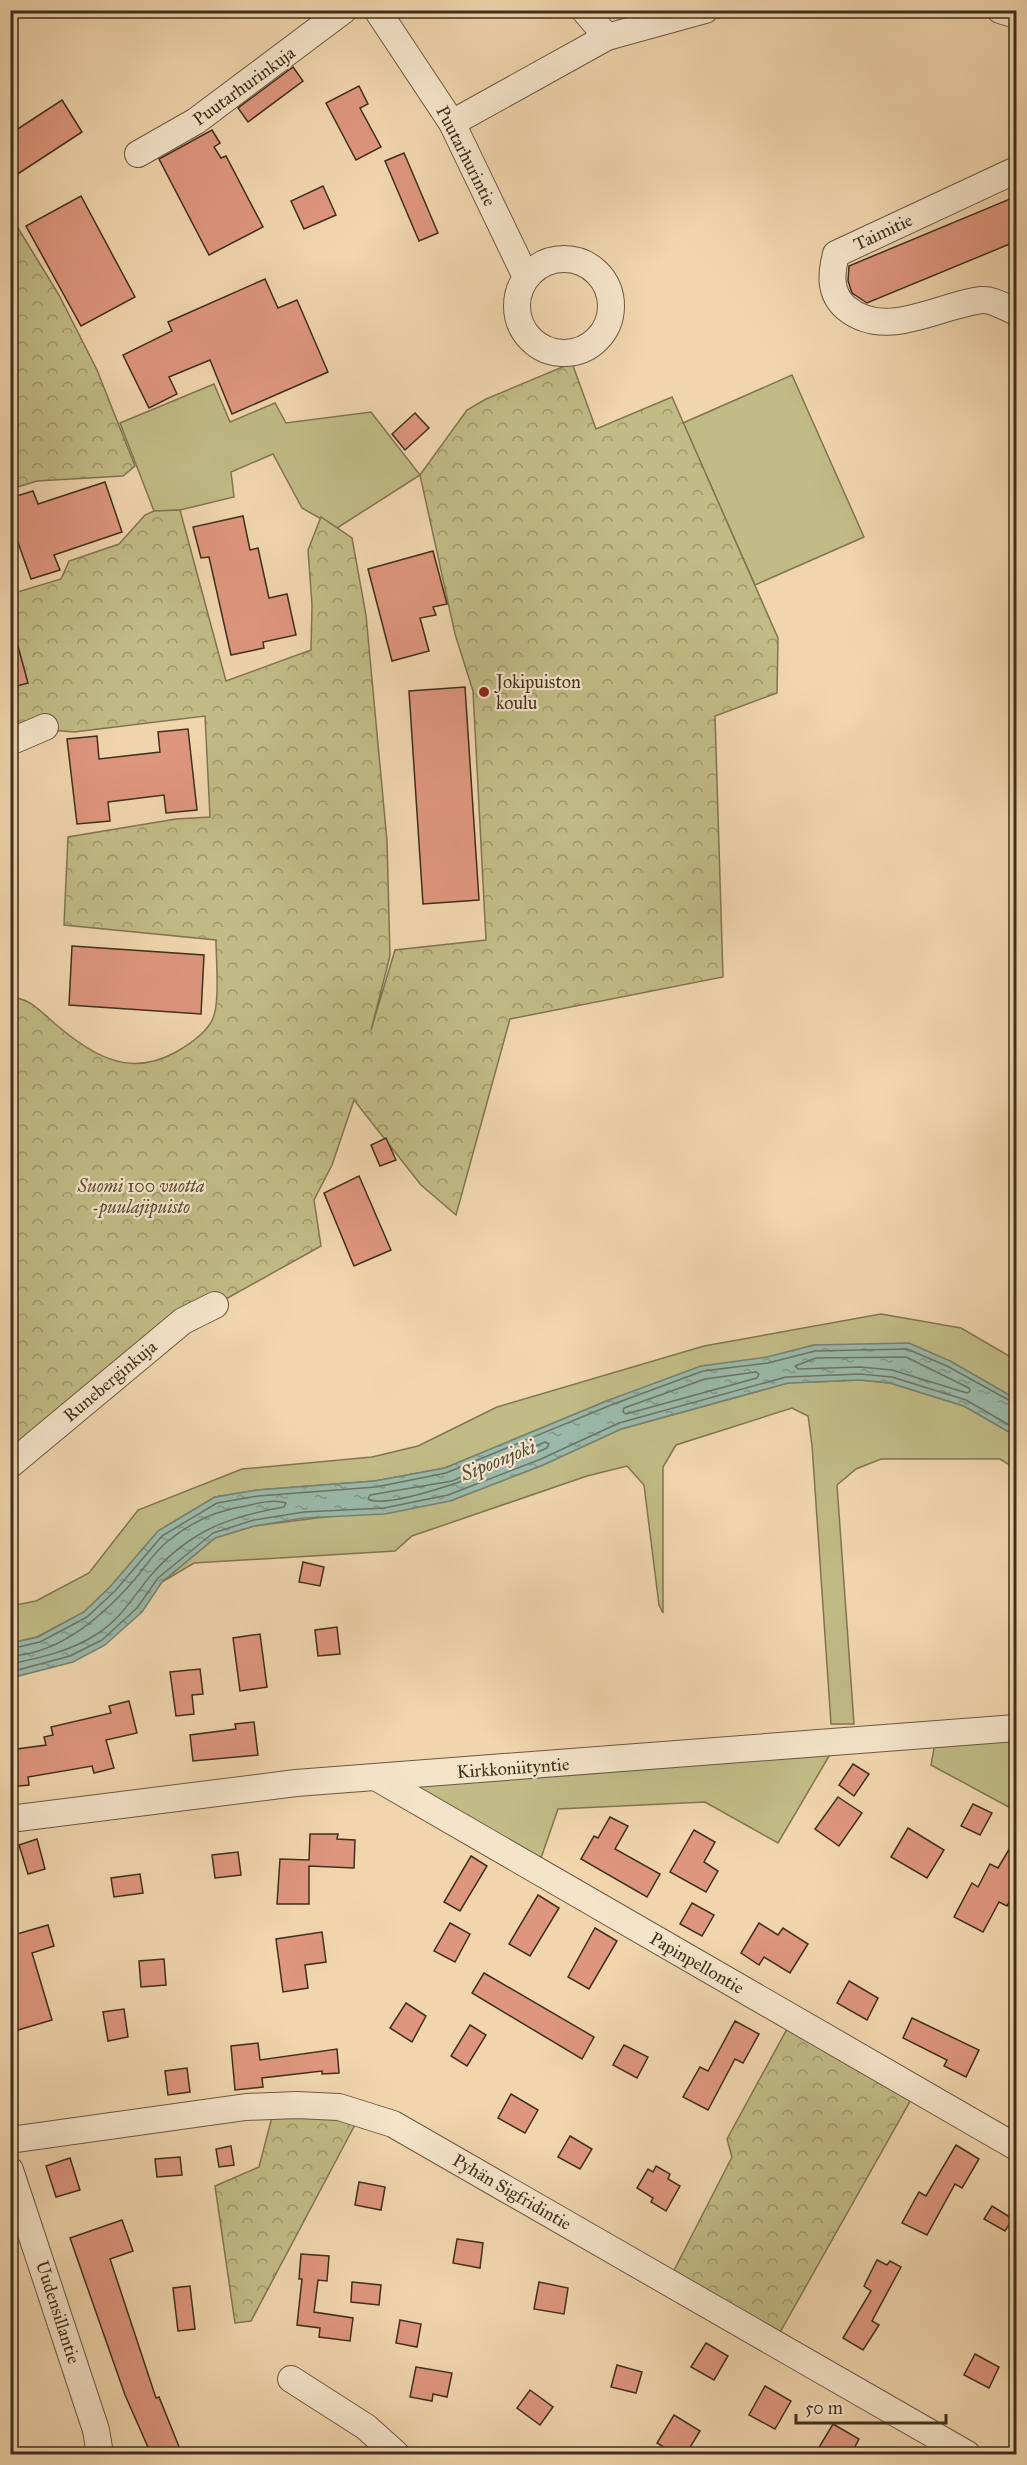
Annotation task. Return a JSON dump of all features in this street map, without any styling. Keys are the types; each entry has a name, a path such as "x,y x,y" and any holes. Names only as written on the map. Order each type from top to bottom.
{"street":[{"name":"Puutarhurinkuja","path":"138,154 196,121 344,10"},
{"name":"Puutarhurintie","path":"377,10 452,123 526,277"},
{"path":"584,10 608,37"},
{"path":"452,123 608,37 705,10"},
{"path":"1000,10 1017,15"},
{"name":"Taimitie","path":"1017,170 836,254 831,275 837,300 856,316 886,324 985,299 1017,312"},
{"path":"10,742 45,727"},
{"name":"Runeberginkuja","path":"10,1465 183,1321 215,1305"},
{"name":"Kirkkoniityntie","path":"10,1820 296,1783 1017,1728"},
{"name":"Papinpellontie","path":"377,1778 1017,2147"},
{"name":"Pyhän Sigfridintie","path":"10,2140 246,2108 313,2105 363,2112 393,2124 930,2445 967,2454"},
{"name":"Uudensillantie","path":"10,2170 96,2430 100,2454"},
{"path":"291,2379 366,2427 396,2454"}],"green space":[{"path":"10,215 59,295 97,370 135,466 123,476 37,481 11,489"},
{"name":"Suomi 100 vuotta -puulajipuisto","path":"572,363 596,429 672,397 778,638 777,693 715,716 723,977 510,1019 456,1215 421,1185 354,1100 332,1165 314,1200 321,1246 215,1305 11,1465 11,997 34,1005 67,1034 96,1053 126,1063 142,1063 158,1060 176,1052 207,1029 215,1011 217,980 216,940 64,925 68,837 176,819 210,817 205,716 74,732 15,727 10,705 11,594 61,579 69,561 119,544 145,515 154,511 180,510 226,681 311,650 312,605 308,550 321,517 352,538 366,615 387,841 390,956 371,1030 395,950 486,940 473,691 455,634 420,475 467,410 486,399"},
{"path":"792,375 864,537 755,585 683,423"},
{"path":"214,384 230,422 275,403 286,423 371,412 420,475 337,528 302,508 273,454 231,472 234,497 180,510 154,511 120,423"},
{"path":"881,1314 961,1328 1016,1360 1016,1399 950,1361 814,1345 609,1400 445,1468 375,1481 257,1490 215,1497 158,1531 110,1587 84,1612 37,1637 11,1643 10,1606 36,1601 89,1573 138,1510 242,1469 372,1457 418,1446 497,1407 704,1346"},
{"path":"860,1380 890,1383 964,1406 1016,1436 1016,1469 1000,1459 881,1459 856,1469 837,1485 854,1724 831,1724 812,1445 808,1416 792,1408 676,1445 663,1467 663,1613 659,1605 644,1485 627,1466 587,1476 412,1536 395,1551 194,1563 162,1582 215,1538 254,1526 450,1501 543,1465 621,1429 788,1383"},
{"path":"1016,1738 1016,1811 931,1765 935,1743"},
{"path":"832,1751 778,1843 705,1802 558,1809 540,1861 411,1791 409,1781"},
{"path":"793,2018 917,2089 774,2343 668,2282 732,2157 727,2139"},
{"path":"273,2113 357,2121 251,2321 235,2323 215,2186 259,2167"}],"water":[{"name":"Sipoonjoki","path":"909,1343 950,1361 1016,1399 1016,1436 964,1406 890,1383 860,1380 788,1383 621,1429 543,1465 450,1501 385,1514 304,1518 254,1526 215,1538 162,1582 142,1612 105,1645 73,1662 11,1678 11,1643 38,1637 84,1612 110,1587 158,1531 215,1497 257,1490 375,1481 445,1468 609,1400 701,1366 767,1357 814,1345"}],"building":[{"path":"293,67 303,81 248,122 238,108"},
{"path":"359,86 368,104 360,108 381,147 356,160 326,103"},
{"path":"62,100 82,132 10,179 10,134"},
{"path":"212,130 220,143 214,147 221,158 226,156 263,227 209,255 159,159"},
{"path":"404,153 438,233 419,241 385,161"},
{"path":"323,186 336,215 304,229 291,201"},
{"path":"81,196 135,297 81,326 26,226"},
{"path":"1017,196 1017,241 867,303 852,293 848,281 849,266"},
{"path":"265,279 278,308 297,300 328,372 232,414 210,360 169,377 177,394 149,408 123,355 172,331 168,322"},
{"path":"415,413 429,428 405,450 392,434"},
{"path":"105,482 122,532 54,555 60,570 31,579 10,520 10,498 33,491 38,504"},
{"path":"243,516 250,550 258,548 269,598 287,594 296,635 263,642 264,648 231,655 209,557 201,558 193,527"},
{"path":"433,551 447,604 433,607 436,615 420,618 429,651 392,661 368,569"},
{"path":"16,639 28,683 10,688 10,640"},
{"path":"465,687 479,900 423,904 409,691"},
{"path":"188,729 197,810 166,813 164,795 108,802 110,821 77,824 67,739 97,736 99,759 160,752 158,732"},
{"path":"72,946 204,955 201,1014 69,1005"},
{"path":"386,1138 396,1160 380,1166 371,1145"},
{"path":"359,1176 391,1250 354,1266 324,1193"},
{"path":"303,1562 324,1567 320,1586 299,1582"},
{"path":"337,1627 340,1654 318,1656 315,1630"},
{"path":"260,1634 267,1687 240,1691 233,1638"},
{"path":"200,1669 203,1694 192,1695 194,1714 176,1716 170,1672"},
{"path":"129,1701 137,1733 106,1740 114,1768 94,1773 92,1766 28,1777 29,1785 10,1787 10,1750 46,1745 44,1737 53,1735 51,1727 111,1713 109,1706"},
{"path":"254,1722 258,1755 193,1761 190,1735 236,1729 235,1724"},
{"path":"853,1764 869,1774 854,1796 839,1785"},
{"path":"838,1797 862,1813 839,1846 815,1829"},
{"path":"973,1804 992,1813 980,1835 961,1826"},
{"path":"610,1817 628,1826 615,1849 660,1874 647,1897 581,1859 594,1836 598,1838"},
{"path":"908,1828 944,1850 927,1878 891,1857"},
{"path":"694,1830 715,1842 704,1862 718,1871 706,1892 670,1872"},
{"path":"310,1834 338,1834 337,1839 355,1840 354,1868 309,1866 309,1904 277,1904 280,1859 309,1860"},
{"path":"1017,1836 1017,1887 1007,1906 999,1902 983,1932 954,1917 972,1883 978,1887 990,1864 998,1868"},
{"path":"37,1839 45,1869 28,1874 19,1845"},
{"path":"238,1852 241,1875 215,1878 212,1855"},
{"path":"471,1856 487,1866 460,1911 444,1902"},
{"path":"140,1874 143,1893 114,1897 111,1878"},
{"path":"538,1895 559,1908 530,1956 509,1944"},
{"path":"692,1903 714,1915 702,1936 680,1924"},
{"path":"450,1923 470,1934 455,1962 434,1951"},
{"path":"759,1923 778,1935 783,1928 808,1944 790,1973 764,1957 759,1965 741,1953"},
{"path":"48,1925 54,1946 32,1953 52,2020 18,2030 10,2006 10,1936"},
{"path":"595,1928 617,1941 589,1989 568,1977"},
{"path":"322,1932 326,1962 305,1965 308,1988 283,1992 276,1939"},
{"path":"164,1959 166,1985 141,1987 139,1961"},
{"path":"484,1973 594,2037 582,2059 472,1993"},
{"path":"849,1981 878,1998 867,2020 837,2003"},
{"path":"406,2003 426,2016 412,2042 390,2028"},
{"path":"124,2009 128,2037 108,2041 103,2012"},
{"path":"912,2018 979,2050 966,2077 944,2066 947,2060 903,2038"},
{"path":"735,2021 759,2034 743,2063 735,2059 708,2110 683,2097 700,2067 708,2071"},
{"path":"470,2025 486,2035 467,2066 451,2056"},
{"path":"258,2043 260,2060 337,2049 339,2073 322,2074 322,2071 262,2078 263,2087 235,2090 231,2046"},
{"path":"624,2045 648,2057 637,2078 613,2065"},
{"path":"187,2068 190,2092 168,2095 165,2071"},
{"path":"511,2094 538,2110 525,2133 498,2118"},
{"path":"570,2136 592,2149 580,2169 558,2157"},
{"path":"956,2145 979,2159 962,2188 955,2184 927,2235 902,2223 919,2192 926,2196"},
{"path":"231,2146 234,2165 219,2167 216,2149"},
{"path":"180,2157 182,2175 157,2177 155,2159"},
{"path":"70,2158 80,2190 56,2197 46,2166"},
{"path":"656,2166 670,2174 668,2179 680,2186 666,2211 651,2202 653,2198 637,2188 648,2169 653,2172"},
{"path":"359,2182 385,2187 381,2210 355,2205"},
{"path":"992,2206 1013,2219 1005,2231 984,2219"},
{"path":"122,2220 133,2251 110,2259 156,2398 159,2397 182,2454 151,2454 125,2395 70,2238"},
{"path":"457,2239 483,2243 480,2268 453,2263"},
{"path":"301,2254 329,2256 327,2281 318,2280 314,2312 353,2318 350,2341 319,2337 320,2328 297,2325 302,2279 299,2279"},
{"path":"877,2260 887,2265 890,2261 901,2267 872,2321 879,2325 863,2350 843,2338 871,2291 864,2286"},
{"path":"352,2282 381,2285 379,2305 351,2302"},
{"path":"539,2282 568,2288 564,2314 534,2309"},
{"path":"190,2286 195,2329 178,2331 173,2288"},
{"path":"400,2320 421,2324 417,2347 396,2343"},
{"path":"706,2343 728,2356 714,2380 691,2367"},
{"path":"975,2354 999,2367 989,2388 964,2375"},
{"path":"617,2365 642,2372 636,2393 611,2387"},
{"path":"416,2367 452,2373 447,2397 433,2394 432,2401 410,2397"},
{"path":"765,2386 791,2401 775,2429 749,2415"},
{"path":"530,2390 553,2407 540,2425 517,2408"},
{"path":"674,2415 700,2431 686,2454 675,2454 657,2443"},
{"path":"833,2424 859,2439 851,2454 815,2454"}],"place":[{"name":"Jokipuiston koulu","path":"484,692"}]}
